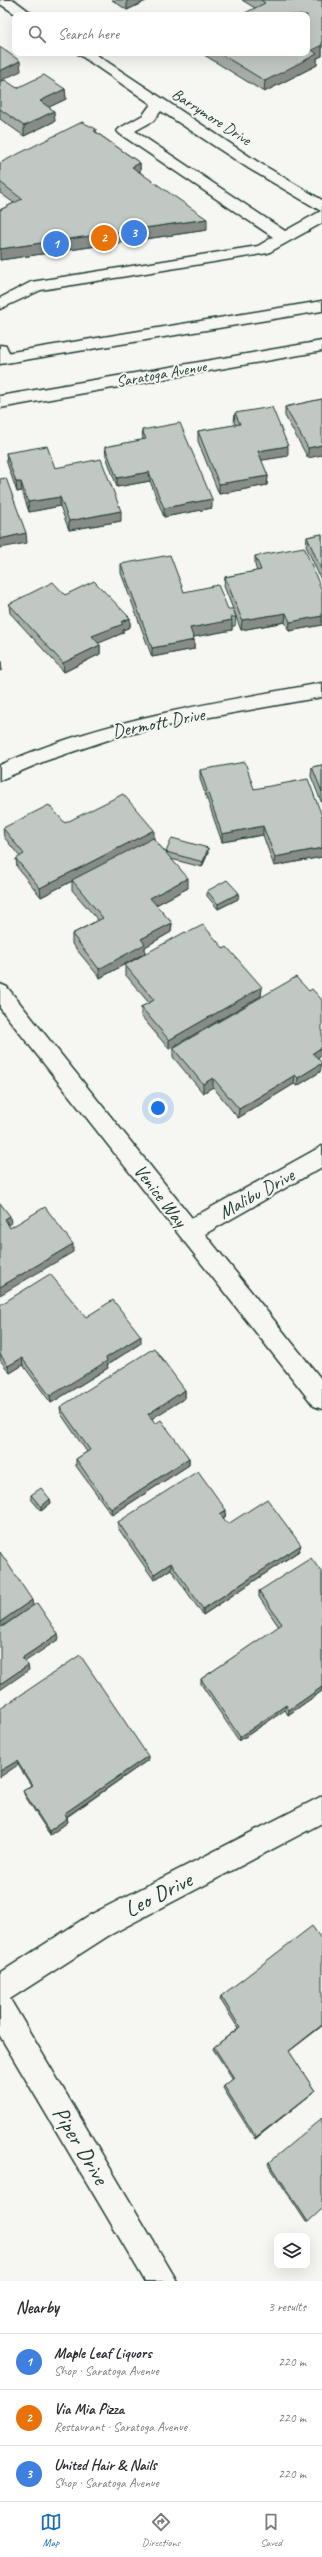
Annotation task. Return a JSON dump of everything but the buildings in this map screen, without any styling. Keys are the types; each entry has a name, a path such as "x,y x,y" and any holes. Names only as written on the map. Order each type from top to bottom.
{"street":[{"path":"4,0 22,12"},
{"name":"Barrymore Drive","path":"89,56 322,207"},
{"path":"160,103 148,118 125,131 285,238"},
{"path":"0,304 37,286 262,250 322,216"},
{"path":"1,356 322,306"},
{"name":"Saratoga Avenue","path":"0,402 322,346"},
{"name":"Dermott Drive","path":"0,773 31,757 111,730 322,690"},
{"name":"Venice Way","path":"0,993 322,1398"},
{"name":"Malibu Drive","path":"190,1231 322,1156"},
{"name":"Leo Drive","path":"0,1989 98,1926 322,1809"},
{"name":"Piper Drive","path":"0,2009 162,2281"}],"place":[{"name":"United Hair & Nails","path":"134,233"},
{"name":"Via Mia Pizza","path":"104,238"},
{"name":"Maple Leaf Liquors","path":"56,244"}]}
